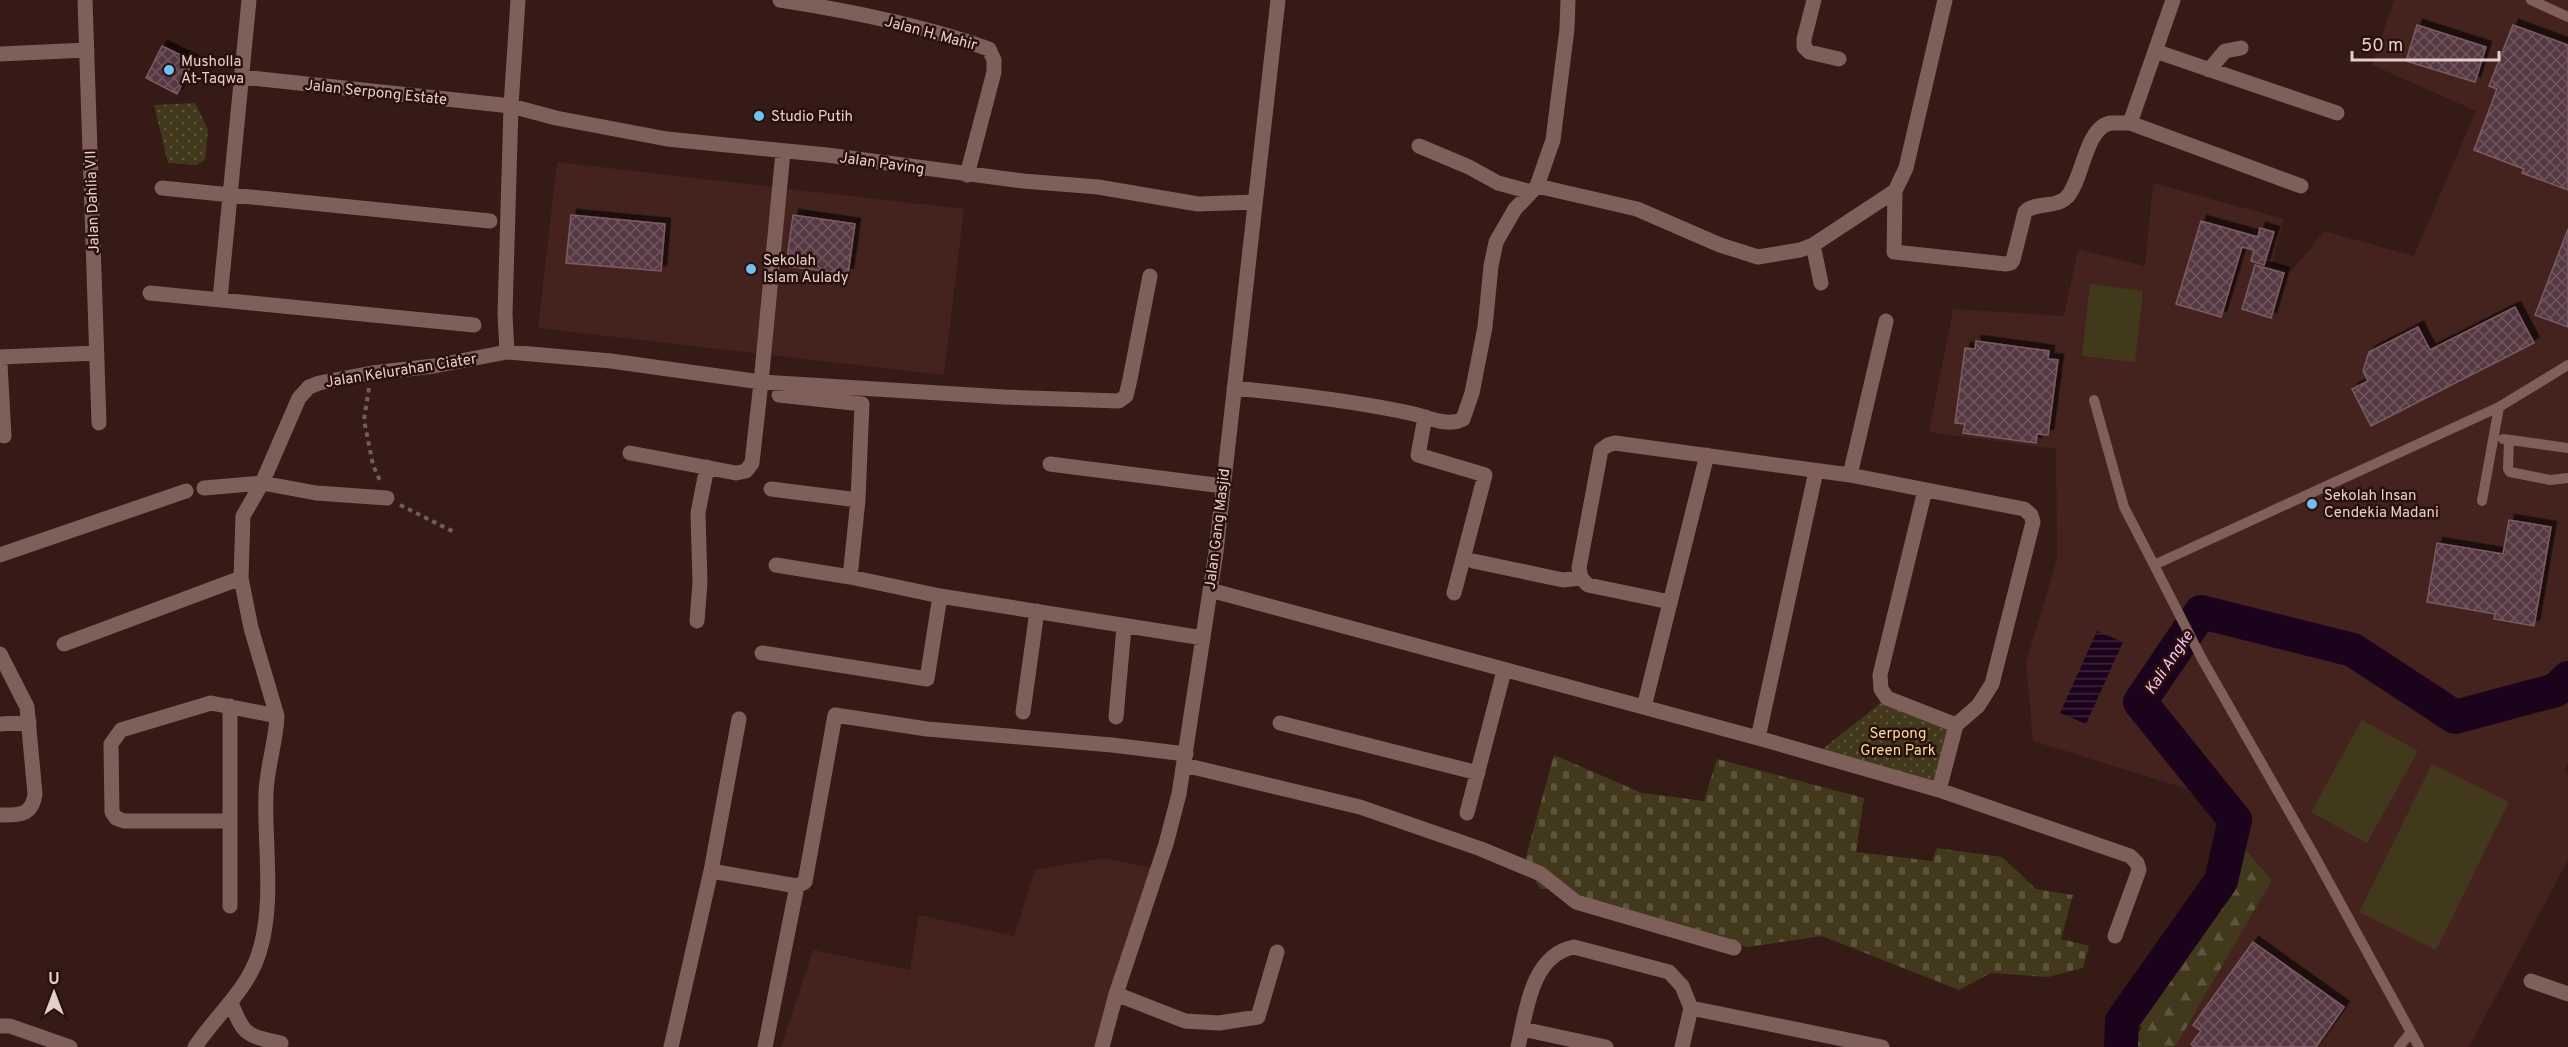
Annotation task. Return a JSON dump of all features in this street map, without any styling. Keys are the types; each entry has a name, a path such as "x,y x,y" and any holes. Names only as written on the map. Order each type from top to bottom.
{"street":[{"name":"Jalan Dahlia VII","path":"85,0 99,423"},
{"path":"220,299 249,0"},
{"path":"507,352 505,314 511,106 518,0"},
{"name":"Jalan H. Mahir","path":"780,0 829,8 952,36 989,48 994,60 994,72 967,175"},
{"name":"Jalan Gang Masjid","path":"1102,1047 1116,994 1166,843 1179,794 1185,759 1223,486 1278,0"},
{"path":"1234,388 1291,394 1457,423 1463,419 1468,410 1485,327 1491,266 1496,242 1515,209 1534,189 1554,140 1567,29 1568,0"},
{"path":"1814,0 1803,39 1804,47 1809,52 1839,59"},
{"path":"1945,0 1911,149 1906,168 1895,191 1894,252 2011,263 2025,212 2029,208 2055,205 2070,194 2097,132 2109,123 2130,123 2301,186"},
{"path":"2130,123 2173,0"},
{"path":"2210,70 2225,51 2241,48"},
{"path":"0,54 87,50"},
{"path":"2155,51 2337,113"},
{"name":"Jalan Serpong Estate","path":"242,77 511,106"},
{"name":"Jalan Paving","path":"511,106 556,118 657,137 827,155 967,175 1098,187 1198,204 1254,202"},
{"path":"1419,146 1469,167 1498,183 1637,209 1720,245 1758,257 1800,250 1813,245 1895,191"},
{"path":"630,453 736,473 750,468 761,382 783,152"},
{"path":"162,188 490,221"},
{"path":"1813,245 1821,283"},
{"name":"Jalan Kelurahan Ciater","path":"195,1047 248,977 259,952 267,910 266,793 268,763 277,731 278,716 251,628 241,578 243,516 262,483 298,398 309,387 372,373 434,366 507,352 612,361 761,382 1119,401 1126,396 1150,276"},
{"path":"150,293 474,325"},
{"path":"1850,475 1886,321"},
{"path":"0,357 97,353"},
{"path":"0,364 4,436"},
{"path":"779,395 862,404 858,500 850,577"},
{"path":"1425,417 1418,455 1485,475 1454,593"},
{"path":"1670,602 1588,585 1581,578 1579,568 1602,450 1608,445 1615,443 1850,475 2024,509 2031,514 2033,522 1992,684 1978,706 1956,725 1939,790"},
{"path":"1644,707 1707,455"},
{"path":"1050,464 1223,486"},
{"path":"697,621 700,583 698,513 706,467"},
{"path":"1758,738 1816,471"},
{"path":"204,488 262,483 316,493 387,498"},
{"path":"771,489 858,500"},
{"path":"1925,490 1880,675 1881,689 1887,698 1956,725"},
{"path":"0,555 186,491"},
{"path":"1473,561 1563,580 1581,578"},
{"path":"776,566 850,577 940,596 1203,638"},
{"path":"64,644 241,578"},
{"path":"1210,590 1758,738 1939,790 2130,855 2137,863 2139,870 2115,936"},
{"path":"762,653 927,679 940,596"},
{"path":"1023,712 1037,611"},
{"path":"1116,717 1125,627"},
{"path":"0,654 27,707 35,794 33,804 27,812 0,815"},
{"path":"1467,813 1504,671"},
{"path":"229,821 116,818 112,812 111,744 121,730 211,703 278,716"},
{"path":"230,706 230,906"},
{"path":"711,871 797,886 805,882 835,715 927,729 1112,745 1185,759 1360,807 1481,849 1542,874 1576,902 1734,948"},
{"path":"671,1047 711,871 739,719"},
{"path":"0,724 29,722"},
{"path":"1280,723 1478,773"},
{"path":"765,1047 797,886"},
{"path":"1518,1047 1532,989 1544,967 1562,950 1574,947 1669,972 1682,986 1691,1008 1682,1047"},
{"path":"1116,994 1185,1021 1219,1023 1258,1017 1277,952"},
{"path":"2531,981 2568,994"},
{"path":"231,1002 242,1029 255,1036 281,1043"},
{"path":"1691,1008 1882,1047"},
{"path":"0,1026 10,1026 70,1047"},
{"path":"1522,1029 1606,1047"}],"lane":[{"path":"2531,0 2568,16"},
{"path":"2154,566 2499,407 2568,365"},
{"path":"2094,400 2124,507 2202,659 2314,855 2419,1047"},
{"path":"2482,501 2499,407"},
{"path":"2494,437 2568,448"},
{"path":"2509,440 2508,471 2550,480 2568,478"},
{"path":"2399,1047 2410,1034"}],"path":[{"path":"372,373 364,420 374,465 387,498 454,532"}],"shaded area":[{"name":"Sekolah Insan Cendekia Madani","path":"2394,0 2568,0 2568,764 2564,770 2568,773 2568,860 2469,1047 2175,1047 2272,880 2194,791 2033,741 2026,663 2057,559 2056,449 1929,432 1953,309 2064,316 2078,249 2145,266 2153,183 2284,219 2271,266 2292,271 2324,231 2414,256 2476,111 2372,65"},
{"name":"Sekolah Islam Aulady","path":"557,162 964,209 944,375 538,328"},
{"path":"2097,631 2123,642 2086,724 2060,713"},
{"path":"1104,858 1153,868 1107,1047 781,1047 813,950 910,970 919,915 1014,936 1035,870"}],"green space":[{"path":"195,103 208,130 205,160 197,165 168,163 154,105"},
{"path":"2090,284 2143,291 2135,362 2082,356"},
{"name":"Serpong Green Park","path":"1887,698 1956,725 1939,790 1815,755"},
{"path":"2362,720 2418,751 2367,843 2311,812"},
{"path":"1554,755 1642,793 1704,801 1717,759 1864,798 1856,852 1932,861 1937,848 2002,857 2036,889 2073,895 2061,939 2089,946 2083,968 2048,977 1991,973 1959,990 1822,936 1748,947 1571,901 1556,889 1541,889 1524,864"},
{"path":"2432,764 2509,802 2436,950 2359,912"},
{"path":"2232,834 2272,880 2175,1047 2128,1047 2142,1028 2118,1004"}],"building":[{"path":"2417,25 2486,47 2475,82 2406,61"},
{"path":"2513,25 2568,45 2568,190 2522,173 2524,169 2474,150 2497,89 2489,86"},
{"name":"Musholla At-Taqwa","path":"162,46 193,61 177,94 146,78"},
{"path":"571,215 665,224 661,271 566,263"},
{"path":"793,215 855,224 848,274 786,266"},
{"path":"2201,221 2258,237 2260,228 2274,232 2264,265 2251,261 2254,250 2242,247 2221,317 2176,304"},
{"path":"2568,229 2568,327 2535,315"},
{"path":"2255,265 2284,273 2271,318 2242,309"},
{"path":"2515,307 2534,343 2371,426 2352,389 2368,381 2363,371 2369,352 2418,327 2430,350"},
{"path":"1976,341 2049,351 2048,359 2058,360 2048,435 2037,434 2036,443 1963,433 1965,424 1955,423 1965,348 1975,349"},
{"path":"2509,520 2551,527 2534,626 2494,619 2495,614 2427,602 2437,543 2503,554"},
{"path":"2253,942 2344,1007 2316,1047 2195,1047 2191,1044 2201,1031 2193,1025"}],"waterway":[{"name":"Kali Angke","path":"2121,1047 2122,1021 2221,881 2235,820 2140,702 2201,612 2353,650 2455,717 2556,690 2568,678"}],"place":[{"name":"Musholla At-Taqwa","path":"169,70"},
{"name":"Studio Putih","path":"759,116"},
{"name":"Sekolah Islam Aulady","path":"751,269"},
{"name":"Sekolah Insan Cendekia Madani","path":"2312,504"}]}
